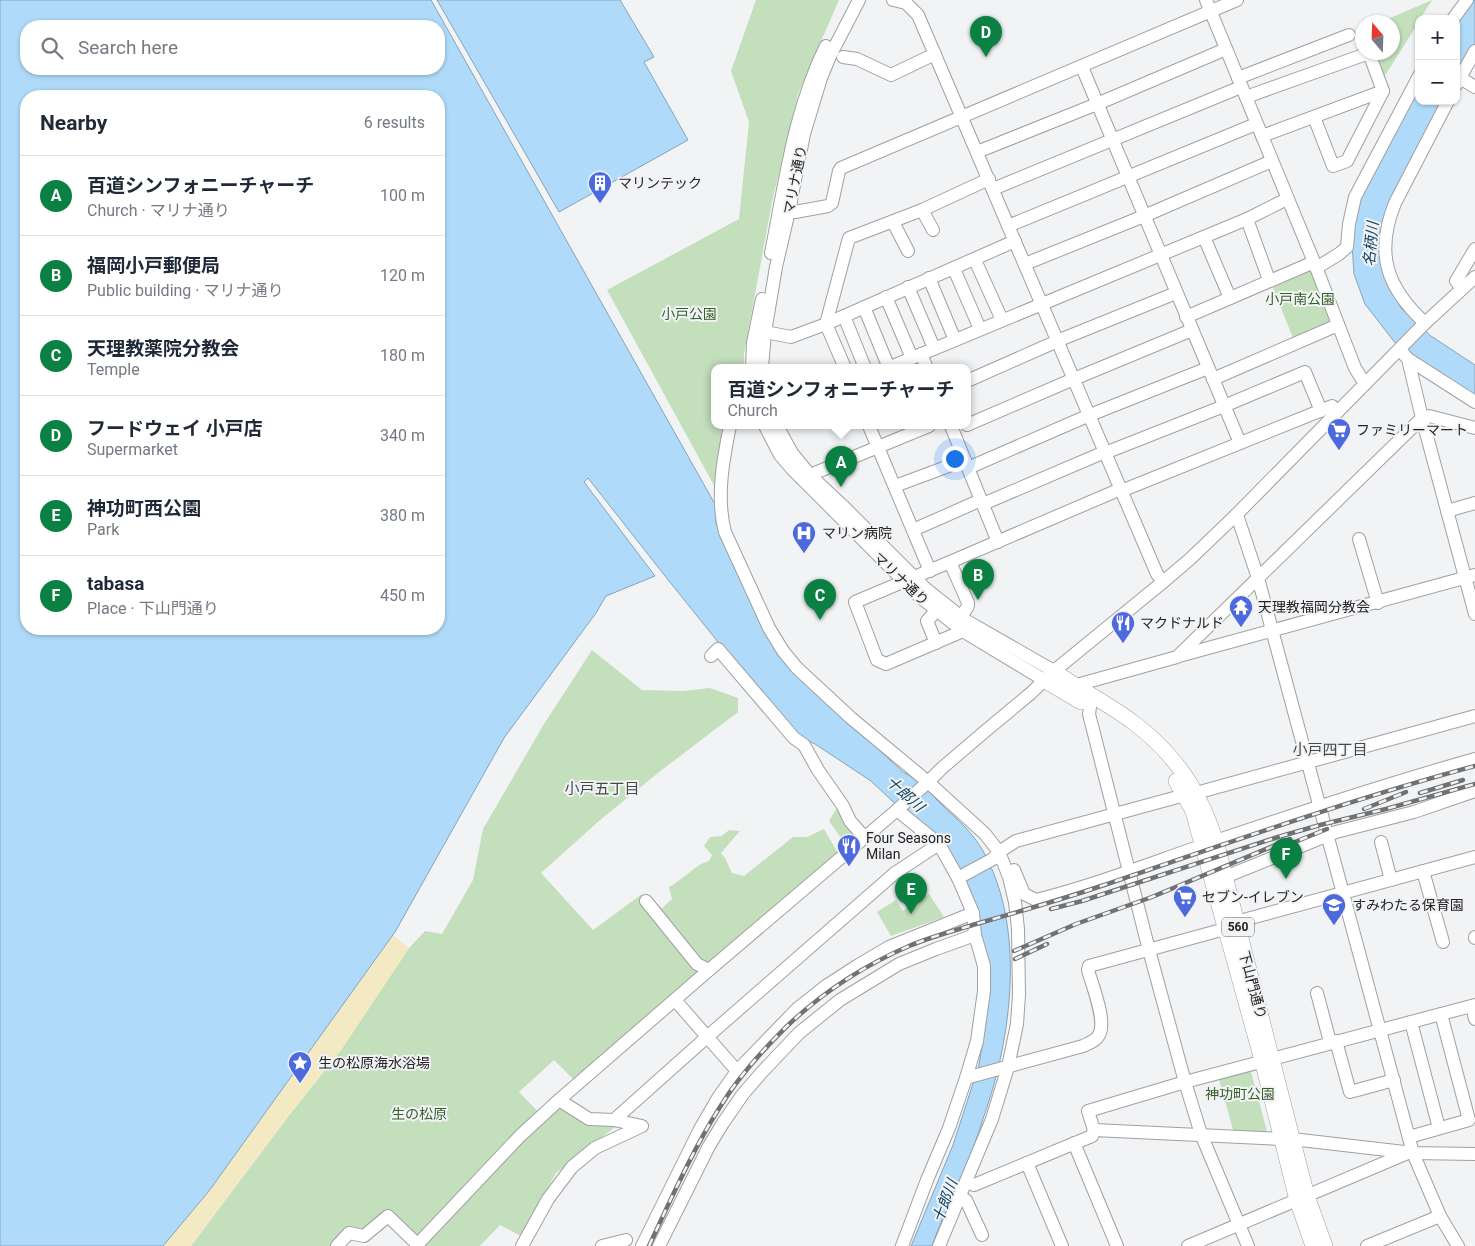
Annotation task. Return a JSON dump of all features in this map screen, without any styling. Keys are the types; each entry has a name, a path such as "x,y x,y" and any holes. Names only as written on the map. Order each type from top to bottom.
{"main road":[{"name":"下山門通り","path":"1049,676 1073,686 1134,723 1163,748 1181,770 1190,794"},
{"name":"下山門通り","path":"1049,676 1090,707 1130,730 1155,754 1202,806 1209,844 1267,1059 1313,1246"},
{"name":"下山門通り","path":"1209,844 1225,877 1231,926"},
{"name":"下山門通り","path":"1302,1198 1325,1246"}],"street":[{"name":"マリナ通り","path":"752,364 753,344 787,168 801,111 816,66 849,0"},
{"name":"マリナ通り","path":"762,364 765,332 776,267 790,211 804,134 821,78 830,56 859,0"},
{"path":"790,211 795,212 828,206 832,203 841,168 1082,67 1208,6 1237,0"},
{"path":"1456,15 1467,0"},
{"path":"902,1 918,15 1121,491 1157,574 1163,582"},
{"path":"1208,6 1315,265 1355,368 1365,384"},
{"path":"843,364 826,324 849,238 1112,140 1242,87 1349,35"},
{"path":"977,152 1097,104 1226,49"},
{"path":"1460,78 1475,51"},
{"path":"1242,87 1369,52 1383,91 1347,161 1333,166 1314,117"},
{"path":"843,57 857,59 891,75 935,54"},
{"path":"1082,67 1240,443"},
{"path":"1460,83 1475,87"},
{"path":"1186,317 1269,280 1315,265 1339,254 1347,247 1349,224 1355,197 1415,84"},
{"path":"1262,136 1383,91"},
{"path":"1425,323 1411,310 1396,290 1389,273 1385,250 1388,219 1395,202 1446,105"},
{"path":"1008,226 1256,124"},
{"path":"1024,264 1144,216 1272,161"},
{"path":"897,364 1247,219 1287,199"},
{"path":"922,210 933,230"},
{"path":"1247,219 1269,280"},
{"path":"893,222 908,251"},
{"path":"1204,237 1230,298"},
{"path":"765,332 791,338 975,260 1015,241"},
{"path":"1462,288 1456,281 1475,248"},
{"path":"975,260 1002,320"},
{"path":"954,269 980,330"},
{"path":"337,1246 349,1233 364,1236 388,1216 417,1245 520,1136 559,1100 898,810 942,768 1049,676 1163,582 1235,516 1365,384 1404,354 1425,323 1475,277"},
{"path":"929,278 955,340"},
{"path":"908,288 934,348"},
{"path":"971,379 1058,341 1176,293"},
{"path":"886,297 916,356 923,364"},
{"path":"864,307 886,364"},
{"path":"844,316 863,364"},
{"path":"895,486 966,464 1089,416 1338,325"},
{"path":"971,423 1192,330"},
{"path":"1404,354 1475,402"},
{"path":"1404,354 1447,511 1470,576 1475,614"},
{"path":"913,530 1305,372 1321,410"},
{"path":"963,631 886,664 877,660 855,602 1116,491 1121,491 1332,406 1338,411"},
{"path":"1177,657 1422,418 1429,416 1475,428"},
{"path":"730,429 720,500 721,518 725,532 769,628 783,651 797,668 851,718 928,782 985,834 999,853 1009,877 1015,902 1018,929 1019,996 1016,1024 986,1137 939,1246"},
{"name":"マリナ通り","path":"767,429 780,455 793,470 908,580 1049,676"},
{"name":"マリナ通り","path":"779,429 792,453 810,475 844,506 936,611 963,631 1049,676"},
{"path":"870,429 930,571"},
{"path":"810,475 922,429"},
{"path":"952,429 998,542"},
{"path":"1447,511 1475,503"},
{"path":"1235,516 1238,518 1258,578 1291,695 1412,1153 1440,1216 1458,1246"},
{"path":"1359,540 1378,603"},
{"path":"950,562 968,603 961,617"},
{"path":"1073,686 1470,576"},
{"path":"936,611 927,621 936,643"},
{"path":"711,656 718,650 794,738 804,745 850,821 865,838"},
{"path":"1090,707 1089,714 1114,814 1185,1082 1201,1134 1248,1246"},
{"path":"961,876 1016,841 1475,716"},
{"path":"999,853 1008,853 1024,894 1036,900 1129,872 1387,785 1475,759"},
{"path":"1225,877 1336,832 1414,812 1475,791"},
{"path":"898,810 939,844 961,876 973,913 975,935 984,966 984,991 977,1041 968,1077 950,1128 927,1180 902,1246"},
{"path":"1381,842 1391,880"},
{"path":"614,1120 895,873 939,844"},
{"path":"968,1077 1083,1046 1095,1041 1100,1033 1101,1018 1088,970 1089,966 1475,857"},
{"path":"1423,871 1443,942"},
{"path":"646,901 697,964 709,970"},
{"path":"642,1246 700,1129 718,1098 737,1072 797,1009 826,986 889,948 973,913"},
{"path":"659,1246 723,1124 743,1094 763,1070 799,1033 840,1000 900,964 975,935"},
{"path":"1317,993 1350,1092 1394,1080"},
{"path":"675,1000 737,1072"},
{"path":"966,1182 974,1185 1092,1136 1094,1130 1088,1111 1267,1059 1473,1005 1475,1019"},
{"path":"1409,1137 1469,1120 1470,1099 1441,1014"},
{"path":"1411,1022 1439,1128"},
{"path":"522,1246 548,1199 572,1166 595,1148 642,1126 614,1120 589,1120 559,1100"},
{"path":"1094,1130 1287,1139 1412,1153 1475,1154"},
{"path":"1074,1143 1117,1246"},
{"path":"1188,1246 1412,1153"},
{"path":"1027,1163 1062,1246"},
{"path":"960,1197 966,1200 982,1235"},
{"path":"1368,1246 1440,1216"},
{"path":"602,1246 626,1240"}],"green space":[{"name":"小戸公園","path":"756,0 839,0 798,94 772,202 744,354 744,364 711,364 711,429 724,429 716,489 607,290 739,219 749,122 731,71"},
{"path":"1432,0 1423,15 1415,15 1415,28 1400,52 1400,15 1397,15"},
{"path":"1378,60 1395,60 1384,77"},
{"name":"小戸南公園","path":"1310,267 1330,322 1293,338 1271,283"},
{"name":"生の松原","path":"592,650 642,690 683,691 710,688 738,698 738,712 600,820 541,873 593,930 642,894 662,908 672,899 669,887 698,866 709,861 712,855 704,846 710,837 722,836 729,830 740,831 721,853 732,873 744,876 793,837 807,837 824,829 838,853 573,1079 554,1060 519,1092 544,1118 557,1107 589,1124 615,1127 556,1173 521,1236 500,1225 480,1246 423,1246 388,1212 368,1230 334,1246 191,1246 287,1118 341,1050 409,948 425,931 442,934 473,880 483,829 544,724"},
{"path":"836,809 857,834 843,841 829,821"},
{"path":"929,894 944,917 891,936 877,912 896,900 903,911"},
{"name":"神功町公園","path":"1250,1068 1268,1135 1234,1133 1218,1076"}],"sand":[{"name":"生の松原海水浴場","path":"393,935 409,948 341,1050 287,1118 191,1246 163,1246 209,1191"}],"water":[{"name":"十郎川","path":"0,0 431,0 442,20 20,20 20,75 445,75 445,25 716,506 716,523 768,636 790,668 903,772 924,787 965,827 983,851 997,881 1005,913 1010,947 1010,982 1002,1052 994,1085 978,1133 932,1246 911,1246 953,1145 979,1065 986,1022 969,889 907,815 871,781 815,744 798,736 755,688 588,478 584,482 655,576 606,596 596,613 504,738 395,932 209,1191 163,1246 0,1246"},
{"path":"437,0 620,0 654,57 644,62 688,140 559,212"},
{"path":"1471,0 1475,0 1475,46 1460,69 1460,15"},
{"name":"名柄川","path":"1415,90 1415,105 1441,105 1390,202 1389,286 1401,308 1431,336 1475,365 1475,398 1396,344 1365,304 1354,274 1352,243 1355,212 1378,160"}],"railway":[{"path":"649,1246 700,1141 741,1076 766,1047 812,1004 875,962 933,937 1070,896 1334,808 1475,766"},
{"path":"1420,793 1463,780"},
{"path":"1051,909 1082,901 1278,837 1475,784"},
{"path":"1364,809 1406,792"},
{"path":"1285,846 1327,829"},
{"path":"1014,951 1076,924 1152,897 1290,839"},
{"path":"1015,959 1047,944"}],"place":[{"name":"フードウェイ 小戸店","path":"986,57"},
{"name":"マリンテック","path":"600,204"},
{"name":"ファミリーマート","path":"1339,451"},
{"name":"百道シンフォニーチャーチ","path":"841,487"},
{"name":"マリン病院","path":"804,554"},
{"name":"福岡小戸郵便局","path":"978,600"},
{"name":"天理教薬院分教会","path":"820,620"},
{"name":"天理教福岡分教会","path":"1241,628"},
{"name":"マクドナルド","path":"1123,644"},
{"name":"Four Seasons Milan","path":"849,867"},
{"name":"tabasa","path":"1286,879"},
{"name":"神功町西公園","path":"911,914"},
{"name":"セブン-イレブン","path":"1185,918"},
{"name":"すみわたる保育園","path":"1334,926"},
{"name":"生の松原海水浴場","path":"300,1084"}],"district":[{"name":"小戸四丁目","path":"1330,750"},
{"name":"小戸五丁目","path":"602,789"}]}
